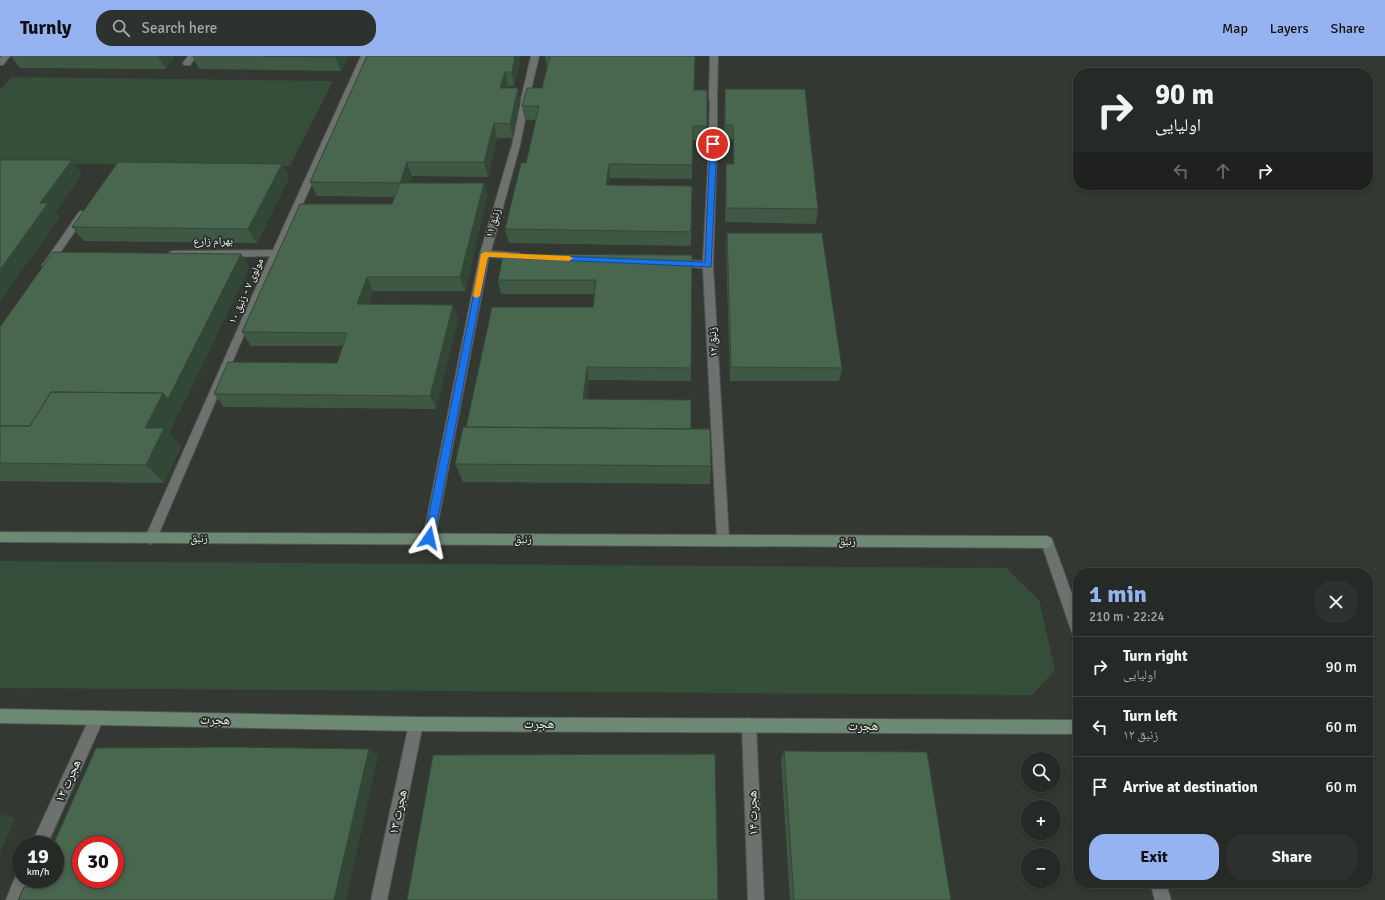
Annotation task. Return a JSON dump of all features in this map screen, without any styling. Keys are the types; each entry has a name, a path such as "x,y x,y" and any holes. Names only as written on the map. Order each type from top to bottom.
{"street":[{"path":"0,63 6,56"},
{"name":"مولوی ۷ - زنبق ۱۰","path":"151,538 232,351 365,56"},
{"name":"زنبق ۱۱","path":"429,538 484,254 516,145 535,56"},
{"name":"زنبق ۱۲","path":"714,56 713,144 708,265 723,540"},
{"path":"41,274 58,255 90,203"},
{"name":"بهرام زارع","path":"166,254 277,253"},
{"path":"484,254 531,256"},
{"path":"670,263 708,265"},
{"name":"زنبق","path":"0,537 1047,542 1073,616"},
{"name":"هجرت","path":"0,716 416,724 1073,727"},
{"name":"هجرت ۱۲","path":"43,836 97,718"},
{"name":"هجرت ۱۳","path":"379,900 416,724"},
{"name":"هجرت ۱۴","path":"749,725 756,900"},
{"path":"14,900 19,888"},
{"path":"1160,888 1164,900"}],"green space":[{"path":"12,77 333,81 290,166 0,163 0,90"},
{"path":"0,561 1006,568 1039,600 1055,670 1032,695 0,688"}],"building":[{"path":"263,56 336,56 335,57"},
{"path":"367,56 515,56 512,72 505,72 500,88 518,88 510,124 494,123 484,162 407,162 400,183 310,182"},
{"path":"550,56 695,56 694,90 707,90 707,126 693,126 692,165 609,164 606,185 692,186 691,232 505,229 521,163 526,163 539,106 522,106 527,88 542,88"},
{"path":"725,89 805,89 818,209 726,208 726,164 734,164 733,125 725,125"},
{"path":"0,160 72,160 40,203 48,203 0,270"},
{"path":"118,162 282,164 248,229 72,227"},
{"path":"400,183 484,183 460,277 367,277 357,304 453,305 430,396 214,394 228,362 337,363 347,333 242,332 300,204 392,204"},
{"path":"727,233 822,233 842,368 731,367"},
{"path":"53,252 241,254 168,399 163,393 51,392 30,426 0,426 0,327"},
{"path":"503,254 692,255 691,368 587,367 583,399 691,400 691,429 466,427 492,307 593,307 596,280 498,280"},
{"path":"51,392 163,393 145,428 164,428 146,465 0,463 0,426 30,426"},
{"path":"463,427 710,429 711,466 455,464"},
{"path":"231,747 369,749 334,900 18,900 24,888 64,888 64,836 57,836 96,748"},
{"path":"784,751 927,752 951,900 794,900"},
{"path":"715,754 718,900 407,900 433,755"}],"slow traffic":[{"path":"476,296 484,254 569,258"}],"route":[{"path":"429,538 484,254 708,265 713,144"}]}
